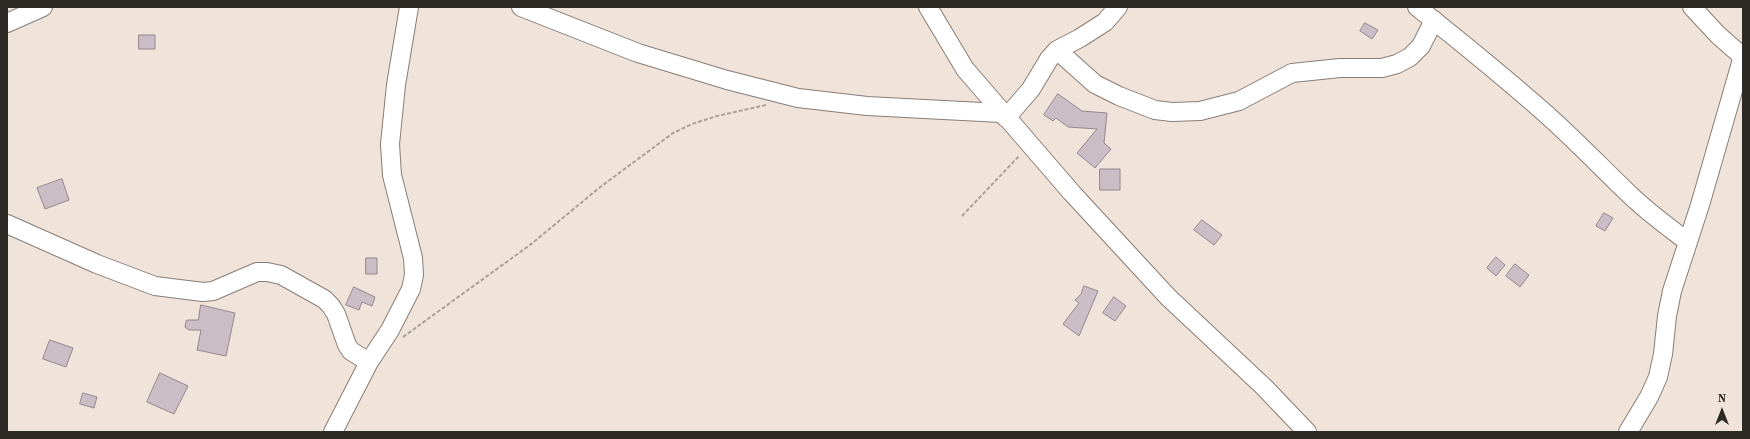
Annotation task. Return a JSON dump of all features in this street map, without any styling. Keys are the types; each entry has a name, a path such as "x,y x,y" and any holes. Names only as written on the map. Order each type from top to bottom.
{"street":[{"path":"7,24 43,7"},
{"path":"333,432 369,362 390,330 411,289 414,275 413,258 392,175 390,144 396,85 409,7"},
{"path":"522,7 638,53 727,80 798,98 867,106 1003,115 1031,89 1048,59 1057,50 1100,26 1118,7"},
{"path":"928,7 965,68 1003,115 1072,193 1168,296 1264,387 1307,432"},
{"path":"1417,7 1489,65 1546,114 1653,216 1688,242"},
{"path":"1628,432 1649,397 1658,377 1663,354 1667,316 1672,291 1743,57 1718,35 1692,7"},
{"path":"1057,50 1095,84 1119,96 1155,110 1172,112 1200,111 1239,101 1292,73 1340,68 1382,68 1397,64 1410,57 1421,46 1434,20"},
{"path":"7,224 97,264 155,286 213,292 257,272 267,272 281,275 324,299 336,314 346,345 351,351 369,362"}],"path":[{"path":"400,339 410,334 530,245 599,188 673,133 692,124 718,116 771,104"},
{"path":"962,216 1030,144"}],"building":[{"path":"1365,23 1378,30 1372,39 1360,31"},
{"path":"139,35 155,35 155,49 139,49"},
{"path":"1058,94 1082,111 1107,113 1104,143 1111,149 1095,168 1077,153 1097,129 1068,127 1056,118 1053,121 1044,115"},
{"path":"1100,169 1120,169 1120,190 1100,190"},
{"path":"62,179 69,200 45,209 37,188"},
{"path":"1604,213 1613,218 1605,231 1596,226"},
{"path":"1202,220 1222,235 1214,245 1194,230"},
{"path":"1496,257 1505,265 1496,276 1487,268"},
{"path":"366,258 377,258 377,274 366,274"},
{"path":"1515,264 1529,275 1520,287 1506,276"},
{"path":"1084,286 1098,291 1079,336 1063,324 1079,303 1075,300 1081,294"},
{"path":"354,287 375,297 372,306 362,302 359,310 346,305"},
{"path":"1114,297 1126,306 1115,321 1103,313"},
{"path":"201,305 235,313 226,356 197,350 201,330 189,330 185,327 186,321 198,320"},
{"path":"50,340 73,348 66,367 43,359"},
{"path":"160,373 188,386 174,414 147,402"},
{"path":"83,393 97,397 94,408 80,404"}]}
